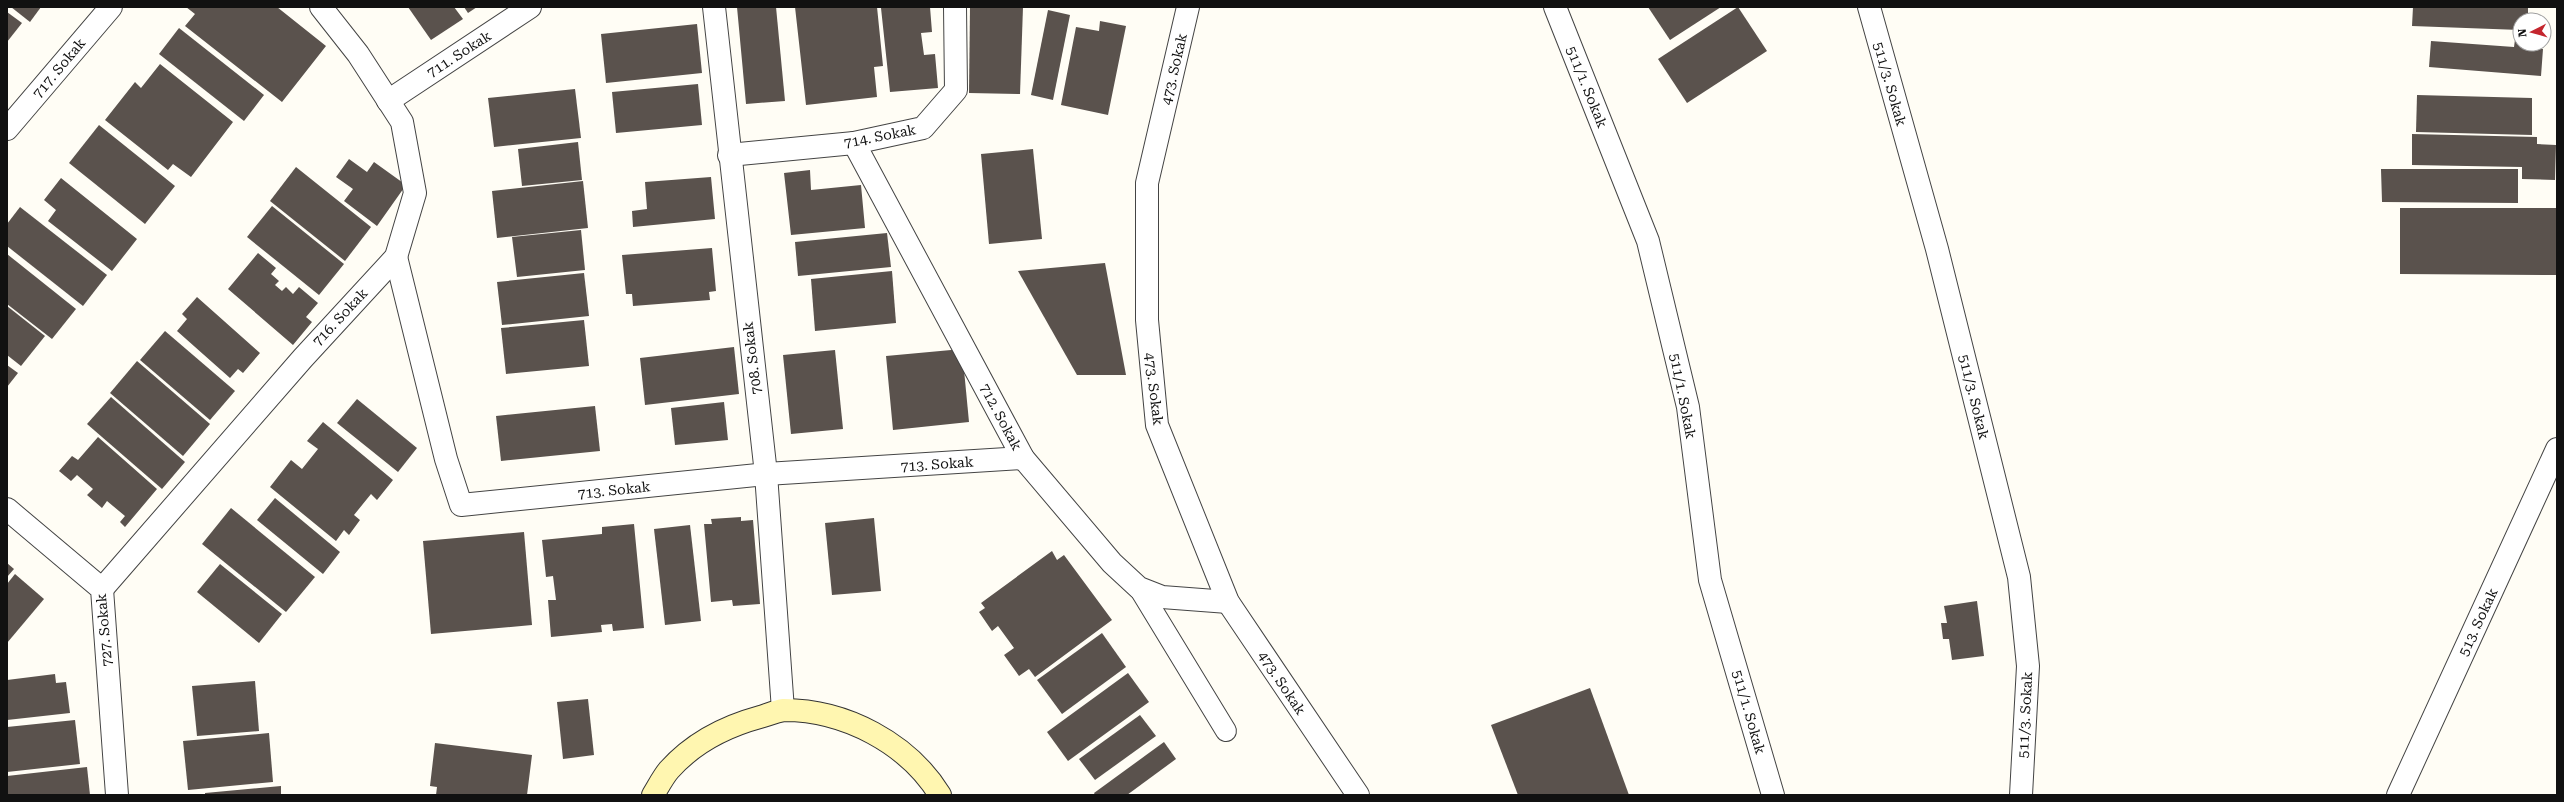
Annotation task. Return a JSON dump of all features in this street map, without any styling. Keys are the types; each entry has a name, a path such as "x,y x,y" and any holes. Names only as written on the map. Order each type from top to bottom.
{"main road":[{"path":"653,795 670,769 701,743 734,724 783,710 828,716 866,727 907,756 940,795"}],"street":[{"name":"717. Sokak","path":"7,129 111,7"},
{"name":"716. Sokak","path":"102,589 303,358 396,257 414,192 402,122 358,54 321,7"},
{"name":"711. Sokak","path":"388,101 530,7"},
{"name":"708. Sokak","path":"714,7 729,155 766,474 783,710"},
{"name":"714. Sokak","path":"729,155 854,143 923,128 956,90 955,7"},
{"name":"473. Sokak","path":"1188,7 1148,183 1146,320 1157,425 1228,602 1358,795"},
{"name":"511/1. Sokak","path":"1555,7 1648,241 1688,407 1710,580 1773,795"},
{"name":"511/3. Sokak","path":"1869,7 1937,249 2019,577 2028,666 2021,795"},
{"name":"712. Sokak","path":"854,143 1023,458 1112,563 1139,588 1162,597 1228,602"},
{"name":"713. Sokak","path":"396,257 446,459 461,505 766,474 1023,458"},
{"name":"513. Sokak","path":"2398,795 2557,449"},
{"name":"727. Sokak","path":"7,509 102,589 117,795"}],"lane":[{"path":"1139,588 1226,731"}],"building":[{"path":"11,7 41,7 30,22"},
{"path":"186,7 277,7 326,46 282,102 185,26 195,14"},
{"path":"408,7 454,7 463,19 431,40"},
{"path":"464,7 477,7 468,13"},
{"path":"737,7 776,7 785,101 746,104"},
{"path":"795,7 877,7 883,66 874,67 877,97 806,105"},
{"path":"930,7 932,32 921,33 924,55 935,54 938,88 890,92 881,8"},
{"path":"970,7 1023,7 1020,94 969,93"},
{"path":"1648,7 1721,7 1670,40"},
{"path":"1738,7 1767,51 1687,103 1658,59"},
{"path":"2413,7 2528,7 2528,12 2512,12 2512,30 2412,26"},
{"path":"1048,10 1070,15 1053,100 1031,95"},
{"path":"7,12 22,23 7,42"},
{"path":"1100,21 1126,26 1108,115 1061,105 1076,27 1099,31"},
{"path":"697,24 702,73 606,83 601,34"},
{"path":"179,28 264,95 244,121 159,54"},
{"path":"2431,41 2512,47 2512,52 2543,52 2541,76 2429,67"},
{"path":"160,64 233,122 191,177 173,164 168,170 105,120 135,82 141,88"},
{"path":"698,84 702,125 616,133 612,92"},
{"path":"575,89 581,138 494,147 488,98"},
{"path":"2417,95 2532,98 2532,135 2416,132"},
{"path":"99,125 175,186 145,224 69,163"},
{"path":"2412,134 2537,137 2537,144 2556,145 2555,180 2522,179 2522,167 2412,165"},
{"path":"578,142 582,180 522,186 518,149"},
{"path":"1033,149 1042,239 989,244 981,154"},
{"path":"349,159 367,172 374,162 406,185 377,226 344,201 353,189 336,177"},
{"path":"296,167 371,227 345,261 270,201"},
{"path":"2381,169 2518,169 2518,203 2382,202"},
{"path":"810,170 811,190 861,185 865,228 791,235 784,173"},
{"path":"711,177 715,219 633,227 632,211 647,209 645,182"},
{"path":"61,178 137,239 112,271 48,221 56,210 44,200"},
{"path":"583,181 588,228 497,238 492,191"},
{"path":"272,206 344,264 319,295 247,237"},
{"path":"20,207 107,275 83,306 7,246 7,224"},
{"path":"2400,208 2557,208 2557,275 2400,274"},
{"path":"581,230 585,270 517,277 512,237"},
{"path":"887,233 891,267 798,276 795,242"},
{"path":"712,248 716,291 709,292 710,300 633,306 632,294 626,294 622,255"},
{"path":"258,253 276,268 271,274 279,281 275,285 282,291 286,287 293,294 299,287 318,303 306,317 312,322 293,345 228,289"},
{"path":"7,254 76,309 52,339 7,304"},
{"path":"1105,263 1126,375 1077,375 1018,271"},
{"path":"892,271 896,323 815,331 811,279"},
{"path":"584,273 589,316 502,325 497,282"},
{"path":"197,297 260,353 243,373 238,369 230,378 177,331 187,319 182,314"},
{"path":"7,306 45,336 21,366 7,355"},
{"path":"584,320 589,366 506,374 501,328"},
{"path":"165,331 235,391 210,420 140,360"},
{"path":"734,347 739,394 645,405 640,358"},
{"path":"962,349 969,422 893,430 886,356"},
{"path":"835,350 843,429 791,434 783,355"},
{"path":"137,361 210,424 183,456 110,393"},
{"path":"7,365 18,373 7,387"},
{"path":"111,397 185,462 162,489 87,424"},
{"path":"357,399 417,448 398,472 337,423"},
{"path":"724,402 728,440 675,445 671,408"},
{"path":"595,406 600,451 501,461 496,416"},
{"path":"323,422 393,480 377,500 371,494 354,515 360,520 349,535 344,530 336,541 270,487 291,460 302,469 318,449 307,441"},
{"path":"98,437 157,489 125,527 120,522 125,516 107,501 102,508 87,495 93,489 77,475 71,481 59,471 72,456 78,460"},
{"path":"275,498 340,552 323,574 257,520"},
{"path":"231,508 315,577 286,612 202,544"},
{"path":"741,517 741,521 753,520 760,604 733,606 732,600 711,602 704,524 712,524 711,519"},
{"path":"874,518 881,591 832,595 825,523"},
{"path":"634,524 644,628 613,631 612,624 601,625 602,632 551,637 548,600 556,600 553,576 546,577 542,540 602,534 602,527"},
{"path":"690,525 701,621 665,625 654,529"},
{"path":"524,532 532,625 431,634 423,541"},
{"path":"1052,551 1057,560 1064,555 1112,620 1035,677 1029,669 1019,676 1004,655 1014,648 998,626 992,631 979,612 985,608 981,603"},
{"path":"7,563 14,569 7,577"},
{"path":"220,564 282,614 259,643 197,592"},
{"path":"15,574 44,599 7,643 7,584"},
{"path":"1977,601 1984,656 1952,660 1949,639 1943,639 1941,623 1947,623 1944,606"},
{"path":"1102,633 1126,667 1062,714 1037,680"},
{"path":"1128,673 1149,702 1068,761 1047,732"},
{"path":"55,674 56,683 66,682 70,713 7,720 7,680"},
{"path":"255,681 259,731 197,736 192,686"},
{"path":"1590,688 1629,795 1518,795 1491,725"},
{"path":"588,699 594,755 563,759 557,702"},
{"path":"1140,715 1156,736 1095,780 1079,759"},
{"path":"75,720 80,764 7,772 7,727"},
{"path":"269,733 273,782 188,790 183,741"},
{"path":"1164,742 1176,759 1127,795 1095,795 1094,793"},
{"path":"435,743 532,755 527,795 436,795 437,787 430,786"},
{"path":"87,767 90,795 7,795 7,776"},
{"path":"281,786 281,795 205,795 205,793"}]}
